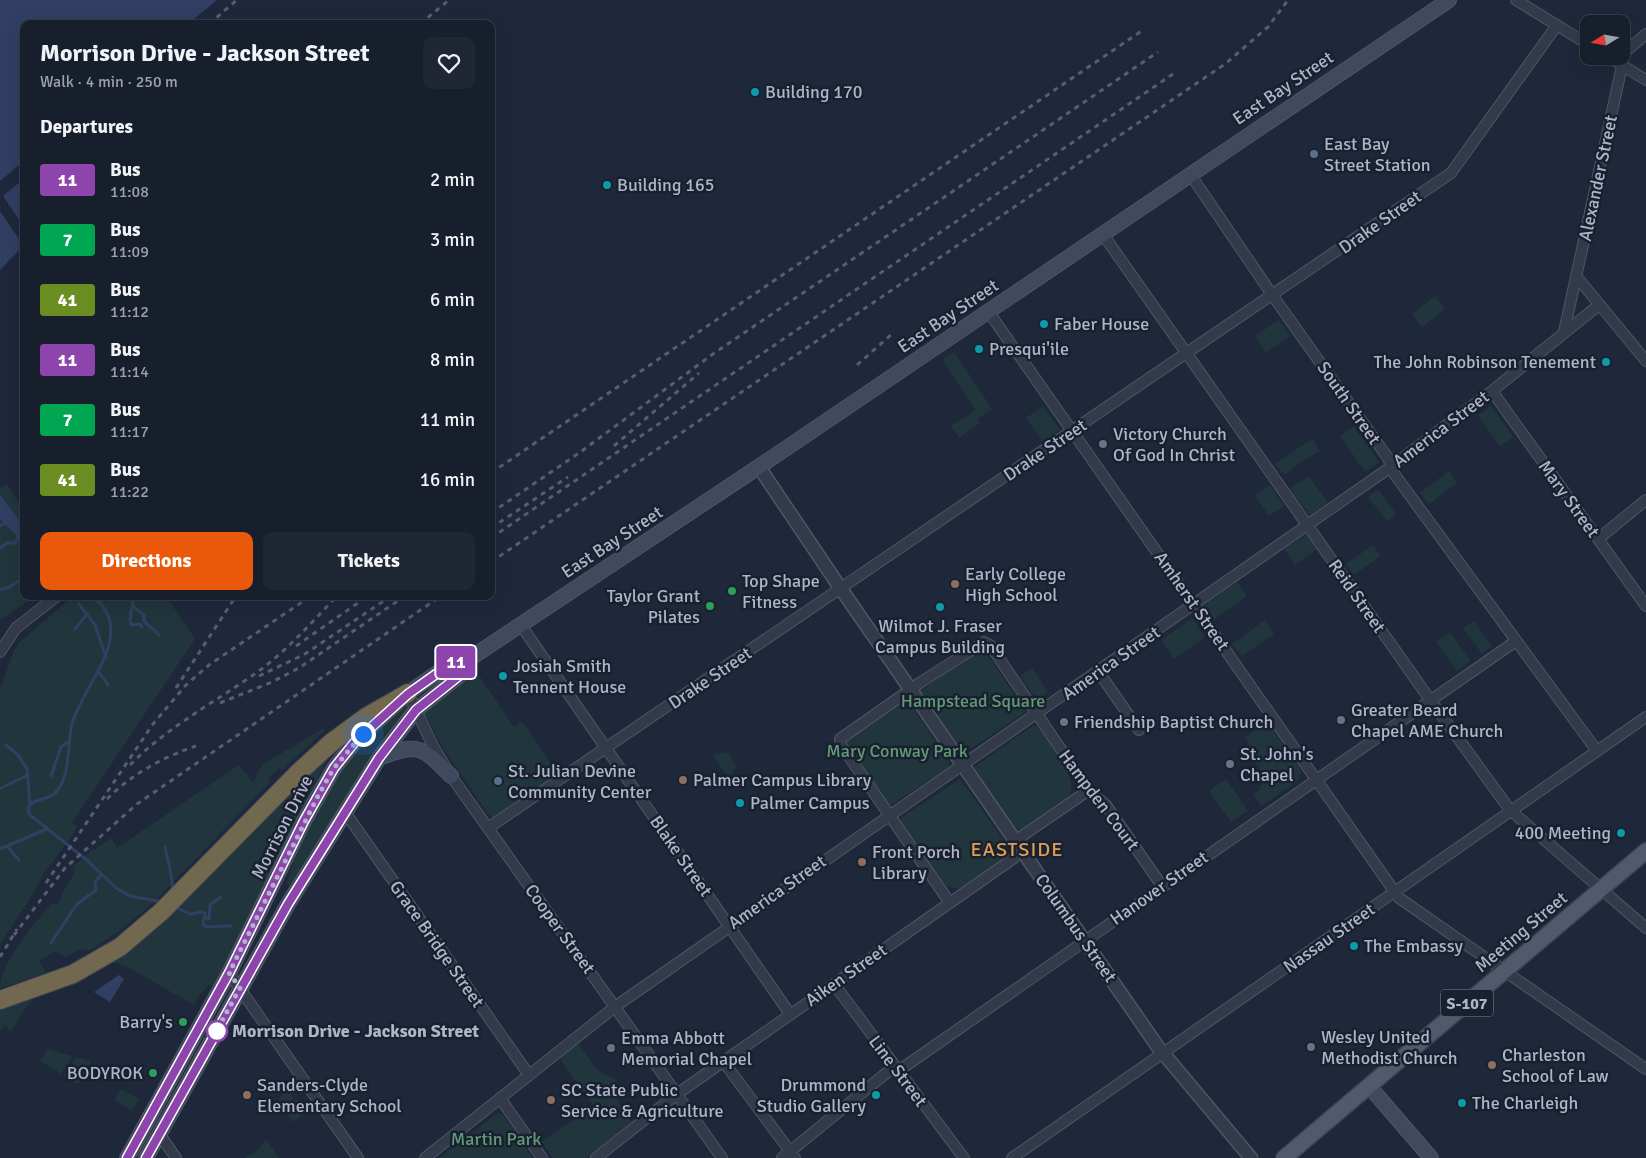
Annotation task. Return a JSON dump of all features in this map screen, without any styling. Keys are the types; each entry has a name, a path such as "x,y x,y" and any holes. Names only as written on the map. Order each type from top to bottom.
{"highway":[{"path":"0,1000 73,974 120,947 161,912 299,772 332,742 366,716 408,694"}],"main road":[{"name":"East Bay Street","path":"466,661 759,467 1102,233 1449,0"},
{"name":"Morrison Drive","path":"127,1158 229,973 304,821 334,768 354,743 408,694 453,662 466,661"},
{"path":"146,1158 240,988 379,758 416,710 460,675 466,661"},
{"path":"379,758 406,748 421,750 451,776"},
{"name":"Meeting Street","path":"1284,1158 1646,851"},
{"path":"1369,1086 1431,1158"}],"street":[{"path":"1516,0 1580,39"},
{"name":"Drake Street","path":"488,828 1273,296 1451,173 1558,26"},
{"name":"Alexander Street","path":"1564,332 1628,47 1646,34"},
{"path":"1623,66 1646,80"},
{"name":"South Street","path":"1190,174 1273,296 1388,458 1395,475 1597,751"},
{"name":"Reid Street","path":"1102,233 1430,700 1510,810 1646,928"},
{"path":"1576,276 1646,361"},
{"name":"America Street","path":"425,1158 616,1006 729,925 1307,526 1492,392 1599,305"},
{"name":"Amherst Street","path":"988,311 1399,898 1646,1069"},
{"name":"Mary Street","path":"1492,392 1646,606"},
{"name":"Columbus Street","path":"759,467 962,765 1162,1053 1251,1158"},
{"path":"1598,539 1646,500"},
{"path":"0,652 16,628 53,600"},
{"name":"Blake Street","path":"520,624 790,1014"},
{"name":"Hanover Street","path":"789,1156 890,1070 904,1067 1316,778 1516,641"},
{"name":"Hampden Court","path":"911,689 984,642 990,645 1089,790 1106,805 1162,886"},
{"path":"1098,671 1139,730"},
{"path":"911,689 840,739 841,744 950,903"},
{"name":"Cooper Street","path":"408,694 451,776 722,1158"},
{"name":"Nassau Street","path":"1012,1158 1646,716"},
{"name":"Aiken Street","path":"596,1158 677,1094 1014,858 1022,836 1089,790"},
{"name":"Grace Bridge Street","path":"345,812 529,1075"},
{"path":"229,973 358,1158"},
{"name":"Line Street","path":"834,984 964,1158"},
{"path":"723,1061 789,1156"},
{"path":"500,1098 542,1158"},
{"path":"160,1135 176,1158"}],"green space":[{"path":"1435,296 1445,309 1422,327 1412,314"},
{"path":"1279,320 1290,336 1266,353 1255,336"},
{"path":"954,352 992,409 977,419 980,423 959,438 951,426 976,410 942,360"},
{"path":"1043,406 1060,430 1043,442 1026,418"},
{"path":"1491,406 1513,437 1500,446 1478,416"},
{"path":"1354,426 1379,462 1365,472 1340,436"},
{"path":"1312,439 1320,451 1284,475 1275,464"},
{"path":"1449,471 1457,483 1429,504 1420,493"},
{"path":"1309,476 1328,503 1310,516 1290,489"},
{"path":"6,484 20,504 20,600 31,600 0,620 0,488"},
{"path":"1270,485 1284,506 1269,516 1255,495"},
{"path":"1378,489 1396,514 1387,521 1368,497"},
{"path":"1306,535 1317,549 1295,565 1284,549"},
{"path":"1373,545 1381,556 1354,575 1346,564"},
{"path":"1237,582 1247,596 1212,621 1203,608 1204,605"},
{"path":"69,600 169,600 195,639 72,823 77,826 74,833 44,873 28,902 0,944 0,688 14,651 20,642"},
{"path":"1193,618 1205,637 1174,659 1161,640"},
{"path":"1265,620 1274,634 1242,656 1232,644"},
{"path":"1474,621 1492,646 1482,654 1463,628"},
{"path":"1450,632 1471,661 1457,671 1436,642"},
{"name":"Hampstead Square","path":"981,651 987,654 1026,712 964,753 921,691 975,652"},
{"path":"1032,668 1048,692 1037,700 1020,676"},
{"path":"476,671 514,727 522,721 559,775 493,818 444,750 424,713 430,704"},
{"name":"Mary Conway Park","path":"904,700 907,700 950,763 948,768 891,805 887,803 846,742"},
{"path":"406,703 410,707 375,753 293,887 287,883 297,852 326,790 363,743"},
{"path":"1268,723 1301,771 1299,780 1261,806 1253,794 1260,790 1259,787 1267,779 1250,755 1253,752 1245,737"},
{"path":"1033,726 1038,727 1067,770 1071,789 1069,796 1018,831 974,767"},
{"path":"323,729 325,730 282,770 279,768 268,780 270,782 154,902 118,932 89,951 81,949 66,957 54,951 39,961 46,973 0,988 6,967 20,943 53,903 58,904 66,886 74,875 73,867 93,849 111,838 117,848 239,765 253,782 263,764"},
{"path":"728,752 736,765 733,773 728,777 714,757 715,754"},
{"path":"330,754 215,987 210,984 194,1005 126,966 110,961"},
{"path":"960,779 1006,845 1004,859 961,889 947,887 900,823 902,817"},
{"path":"1226,779 1248,811 1231,822 1209,791"},
{"path":"30,999 33,1000 10,1032 6,1025 0,1031 0,1007"},
{"path":"578,1043 597,1069 614,1078 624,1094 617,1100 632,1121 587,1158 553,1158 541,1142 594,1106 559,1058"},
{"path":"47,1049 72,1056 61,1074 40,1061"},
{"path":"76,1057 91,1061 78,1084 64,1076"},
{"path":"121,1089 139,1099 132,1111 114,1100"},
{"path":"291,1092 293,1100 298,1100 307,1112 293,1122 278,1101 282,1095"},
{"name":"Martin Park","path":"498,1113 503,1115 533,1158 439,1158"},
{"path":"266,1139 279,1158 245,1158 257,1151"}],"water":[{"path":"0,0 217,0 193,20 20,20 20,164 0,181"},
{"path":"20,182 20,249 0,270 0,198"},
{"path":"0,495 20,521 20,539 0,519"},
{"path":"119,975 124,979 110,1002 94,992"}],"pier":[{"path":"3,196 20,221 20,241 0,211 0,198"}],"waterway":[{"path":"0,526 4,524"},
{"path":"1,548 7,543 15,543 18,537"},
{"path":"0,589 7,588 20,581"},
{"path":"96,600 105,610 111,626 110,642 104,659 78,708 72,724 65,776 54,794 34,802 28,807 29,814 88,861 116,888 130,896 162,902"},
{"path":"133,600 130,620 132,625 140,624 142,627"},
{"path":"79,604 95,625 106,657"},
{"path":"133,606 144,615 144,621 159,635"},
{"path":"75,629 87,614"},
{"path":"98,671 108,685"},
{"path":"51,776 61,747 68,742"},
{"path":"6,745 18,755 27,769 30,804"},
{"path":"1,788 28,775"},
{"path":"0,849 47,829"},
{"path":"7,846 19,860"},
{"path":"165,847 172,890"},
{"path":"51,943 77,904 96,890 95,882 101,875"},
{"path":"205,918 209,919 210,905 221,897"},
{"path":"175,907 190,914 205,913 203,924 207,927 231,926"}],"railway":[{"path":"214,20 237,0"},
{"path":"425,20 449,0"},
{"path":"495,559 1225,64 1268,27 1288,0"},
{"path":"495,470 1143,30"},
{"path":"495,510 579,453 713,354 1158,52"},
{"path":"495,535 1173,74"},
{"path":"857,365 892,334"},
{"path":"614,446 699,373"},
{"path":"495,525 568,477"},
{"path":"176,688 233,600"},
{"path":"46,883 153,724 186,685 209,665 305,600"},
{"path":"130,765 177,726 273,660 333,600"},
{"path":"296,646 362,600"},
{"path":"259,676 305,654 385,600"},
{"path":"220,703 272,682 299,668 399,600"},
{"path":"14,935 65,868 137,804 435,600"},
{"path":"107,799 148,767 196,746"},
{"path":"0,957 17,929"}],"bus line":[{"name":"11","path":"127,1158 245,943 304,821 334,768 354,743 408,694 453,662 466,661 460,675 416,710 379,758 288,904 146,1158"}],"place":[{"name":"Building 170","path":"755,92"},
{"name":"East Bay Street Station","path":"1314,154"},
{"name":"Building 165","path":"607,185"},
{"name":"Faber House","path":"1044,324"},
{"name":"Presqui'ile","path":"979,349"},
{"name":"The John Robinson Tenement","path":"1606,362"},
{"name":"Victory Church Of God In Christ","path":"1103,444"},
{"name":"Early College High School","path":"955,584"},
{"name":"Top Shape Fitness","path":"732,591"},
{"name":"Taylor Grant Pilates","path":"710,606"},
{"name":"Wilmot J. Fraser Campus Building","path":"940,607"},
{"name":"Josiah Smith Tennent House","path":"503,676"},
{"name":"Greater Beard Chapel AME Church","path":"1341,720"},
{"name":"Friendship Baptist Church","path":"1064,722"},
{"name":"St. John's Chapel","path":"1230,764"},
{"name":"Palmer Campus Library","path":"683,780"},
{"name":"St. Julian Devine Community Center","path":"498,781"},
{"name":"Palmer Campus","path":"740,803"},
{"name":"400 Meeting","path":"1621,833"},
{"name":"Front Porch Library","path":"862,862"},
{"name":"The Embassy","path":"1354,946"},
{"name":"Barry's","path":"183,1022"},
{"name":"Morrison Drive - Jackson Street","path":"217,1031"},
{"name":"Wesley United Methodist Church","path":"1311,1047"},
{"name":"Emma Abbott Memorial Chapel","path":"611,1048"},
{"name":"Charleston School of Law","path":"1492,1065"},
{"name":"BODYROK","path":"153,1073"},
{"name":"Sanders-Clyde Elementary School","path":"247,1095"},
{"name":"Drummond Studio Gallery","path":"876,1095"},
{"name":"SC State Public Service & Agriculture","path":"551,1100"},
{"name":"The Charleigh","path":"1462,1103"}],"district":[{"name":"EASTSIDE","path":"1017,849"}],"route":[{"path":"217,1031 213,1037 240,988 229,973 319,794 334,768 363,734"}]}
